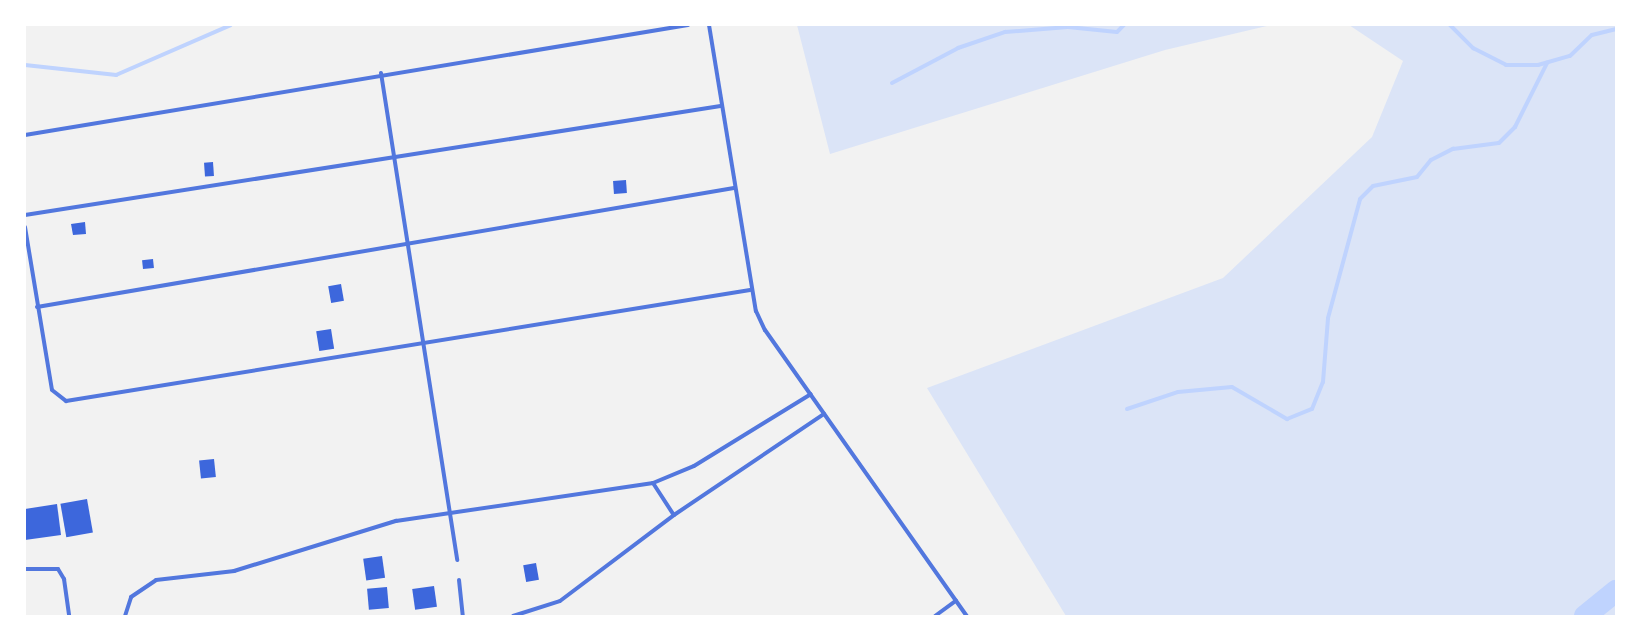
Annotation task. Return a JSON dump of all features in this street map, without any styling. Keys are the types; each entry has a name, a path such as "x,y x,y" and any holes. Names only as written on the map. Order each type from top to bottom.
{"lane":[{"path":"25,135 381,73 688,25"},
{"path":"709,25 750,290 765,330 967,616"},
{"path":"381,73 393,158 452,511 457,560"},
{"path":"25,215 721,106"},
{"path":"37,307 734,188"},
{"path":"25,227 52,390 66,401 750,290"},
{"path":"125,616 131,597 156,580 234,571 354,530 452,511 653,483 694,466 811,394"},
{"path":"513,616 560,601 674,515 824,414"},
{"path":"653,483 674,515"},
{"path":"25,568 58,569 64,579 69,616"},
{"path":"460,580 463,616"},
{"path":"935,616 956,601"}],"shaded area":[{"path":"797,25 1271,25 1165,50 830,154"},
{"path":"1349,25 1616,25 1616,616 1066,616 927,388 1223,278 1372,137 1403,61"}],"building":[{"path":"213,162 214,176 205,177 204,163"},
{"path":"626,180 627,193 614,194 613,181"},
{"path":"85,222 86,234 73,235 71,224"},
{"path":"153,259 154,268 143,269 142,260"},
{"path":"341,284 344,301 331,303 328,286"},
{"path":"331,329 334,349 319,351 316,331"},
{"path":"214,459 216,477 201,478 199,461"},
{"path":"87,499 93,532 66,537 60,504"},
{"path":"57,504 61,535 25,540 25,509"},
{"path":"382,556 385,578 366,580 363,559"},
{"path":"536,563 539,580 526,582 523,565"},
{"path":"434,586 437,607 415,610 412,589"},
{"path":"387,587 389,608 369,610 367,589"}],"waterway":[{"path":"25,65 116,75 231,25"},
{"path":"892,83 958,48 1005,32 1068,27 1117,32 1124,25"},
{"path":"1450,25 1473,48 1506,65 1538,65 1570,56 1592,35 1616,29"},
{"path":"1127,409 1178,392 1232,387 1287,419 1312,409 1323,382 1328,318 1360,199 1373,186 1417,177 1431,160 1453,149 1499,143 1515,127 1547,63"},
{"path":"1585,616 1616,591"}]}
